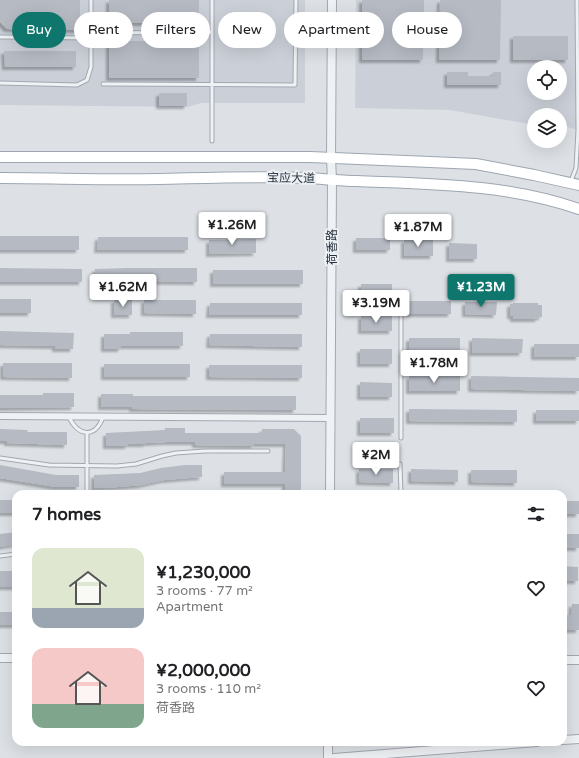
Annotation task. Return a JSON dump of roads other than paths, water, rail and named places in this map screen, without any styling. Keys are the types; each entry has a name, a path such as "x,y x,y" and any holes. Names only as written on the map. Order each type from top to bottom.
{"main road":[{"name":"宝应大道","path":"0,158 362,158 476,164 534,174 575,184"},
{"name":"宝应大道","path":"0,178 310,178 421,183 485,188 557,201 579,209"}],"street":[{"name":"荷香路","path":"330,490 332,0"},
{"path":"0,416 330,418"},
{"path":"0,658 12,658"},
{"path":"567,660 579,660"},
{"path":"567,740 579,739"},
{"path":"328,746 328,758"},
{"path":"334,758 486,746"}],"lane":[{"path":"91,0 91,12"},
{"path":"212,0 212,141"},
{"path":"103,84 295,85 296,0"},
{"path":"575,184 578,130 577,0"},
{"path":"133,32 212,32"},
{"path":"0,37 74,38"},
{"path":"0,83 77,85 87,80 90,67 91,48"},
{"path":"401,305 401,438"},
{"path":"68,417 72,425 78,430 87,433 96,429 103,417"},
{"path":"87,433 87,490"},
{"path":"0,458 49,465 117,466 136,464 176,453 205,451 268,451"},
{"path":"400,464 401,490"},
{"path":"0,556 12,554"}]}
